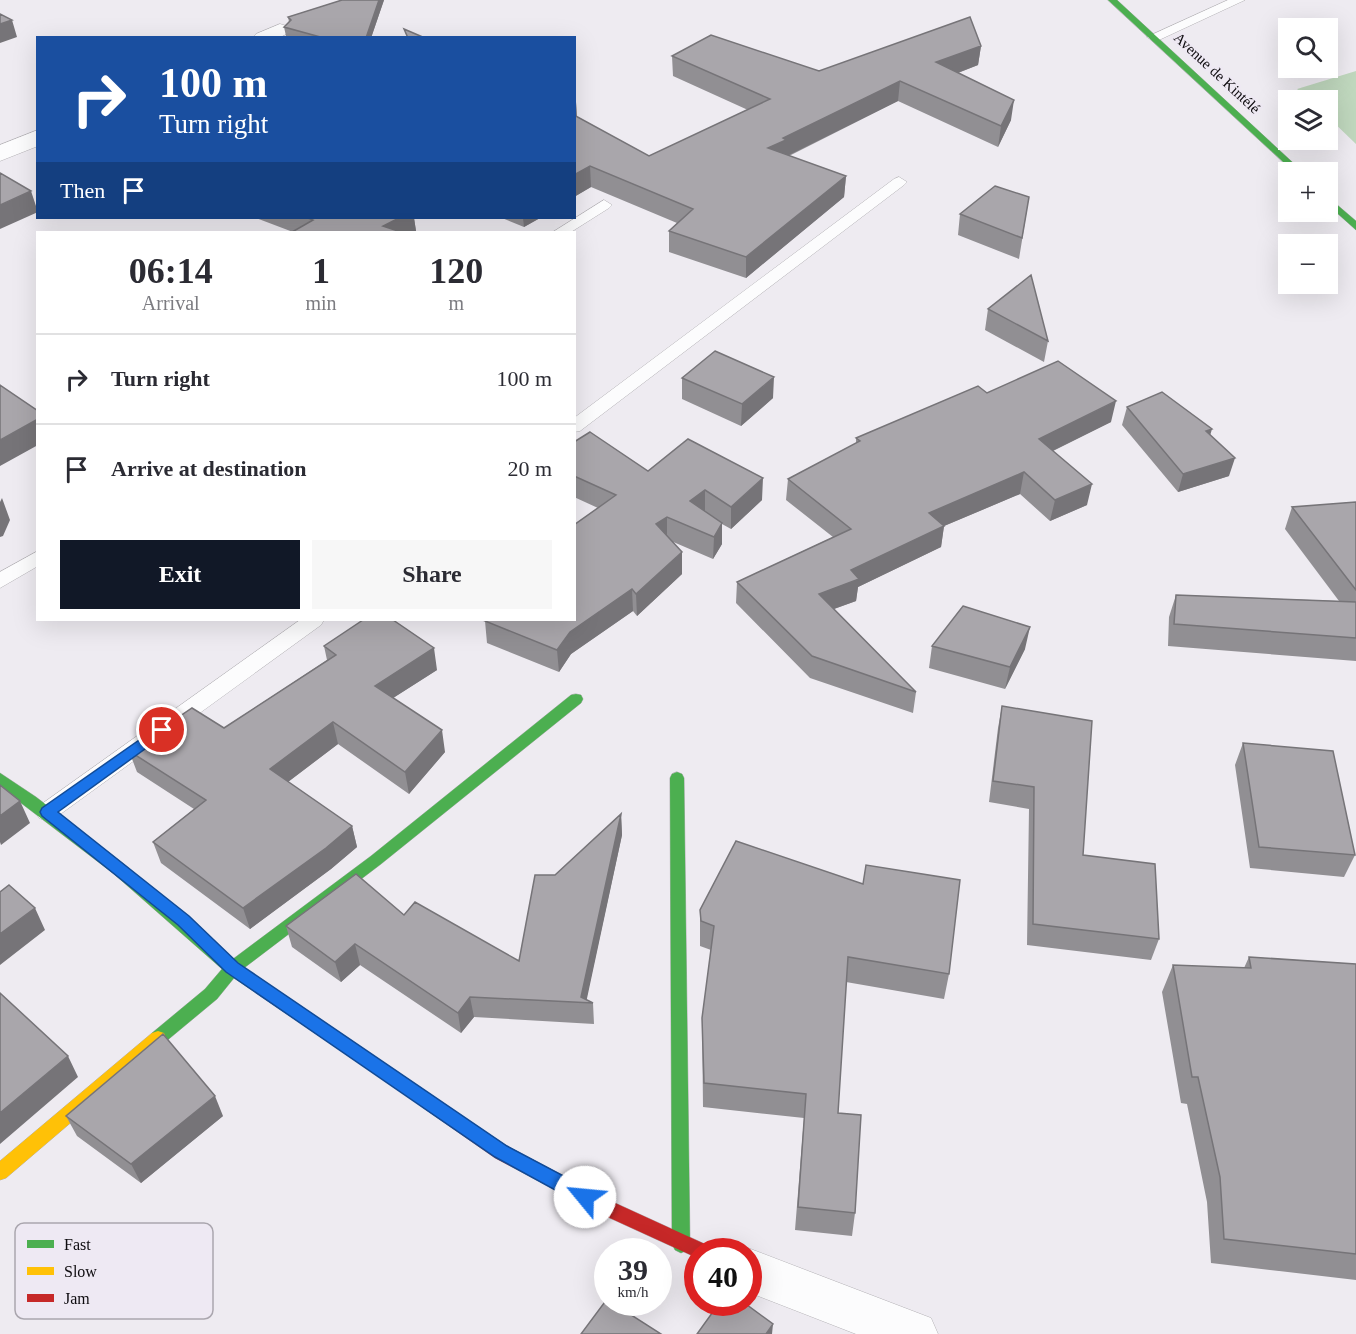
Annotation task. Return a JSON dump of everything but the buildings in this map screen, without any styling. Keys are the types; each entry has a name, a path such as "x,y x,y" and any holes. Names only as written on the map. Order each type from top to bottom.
{"street":[{"name":"Avenue de Kintélé","path":"1112,0 1288,162"},
{"path":"0,153 36,138"},
{"path":"1338,210 1356,227"},
{"path":"0,1172 211,994 232,968 376,860 576,699"},
{"path":"677,778 681,1244"},
{"path":"0,779 47,812 183,920 232,968 501,1152 606,1208 684,1245"},
{"path":"762,1275 915,1334"}],"lane":[{"path":"1154,37 1239,0"},
{"path":"576,425 899,182"},
{"path":"563,231 604,205"},
{"path":"0,581 36,558"},
{"path":"47,812 313,621"}],"green space":[{"path":"1356,71 1356,144 1338,127 1338,90 1297,89"}],"traffic: fast":[{"path":"1112,0 1288,162"},
{"path":"1338,210 1356,227"},
{"path":"428,1102 232,968 376,860 576,699"},
{"path":"677,778 681,1244"},
{"path":"0,779 120,869 232,968 211,994 158,1038"}],"traffic: slow":[{"path":"0,1172 158,1038"}],"traffic: jam":[{"path":"428,1102 501,1152 607,1208 684,1243"}],"route":[{"path":"162,730 47,812 183,920 232,968 501,1152 585,1197"}]}
